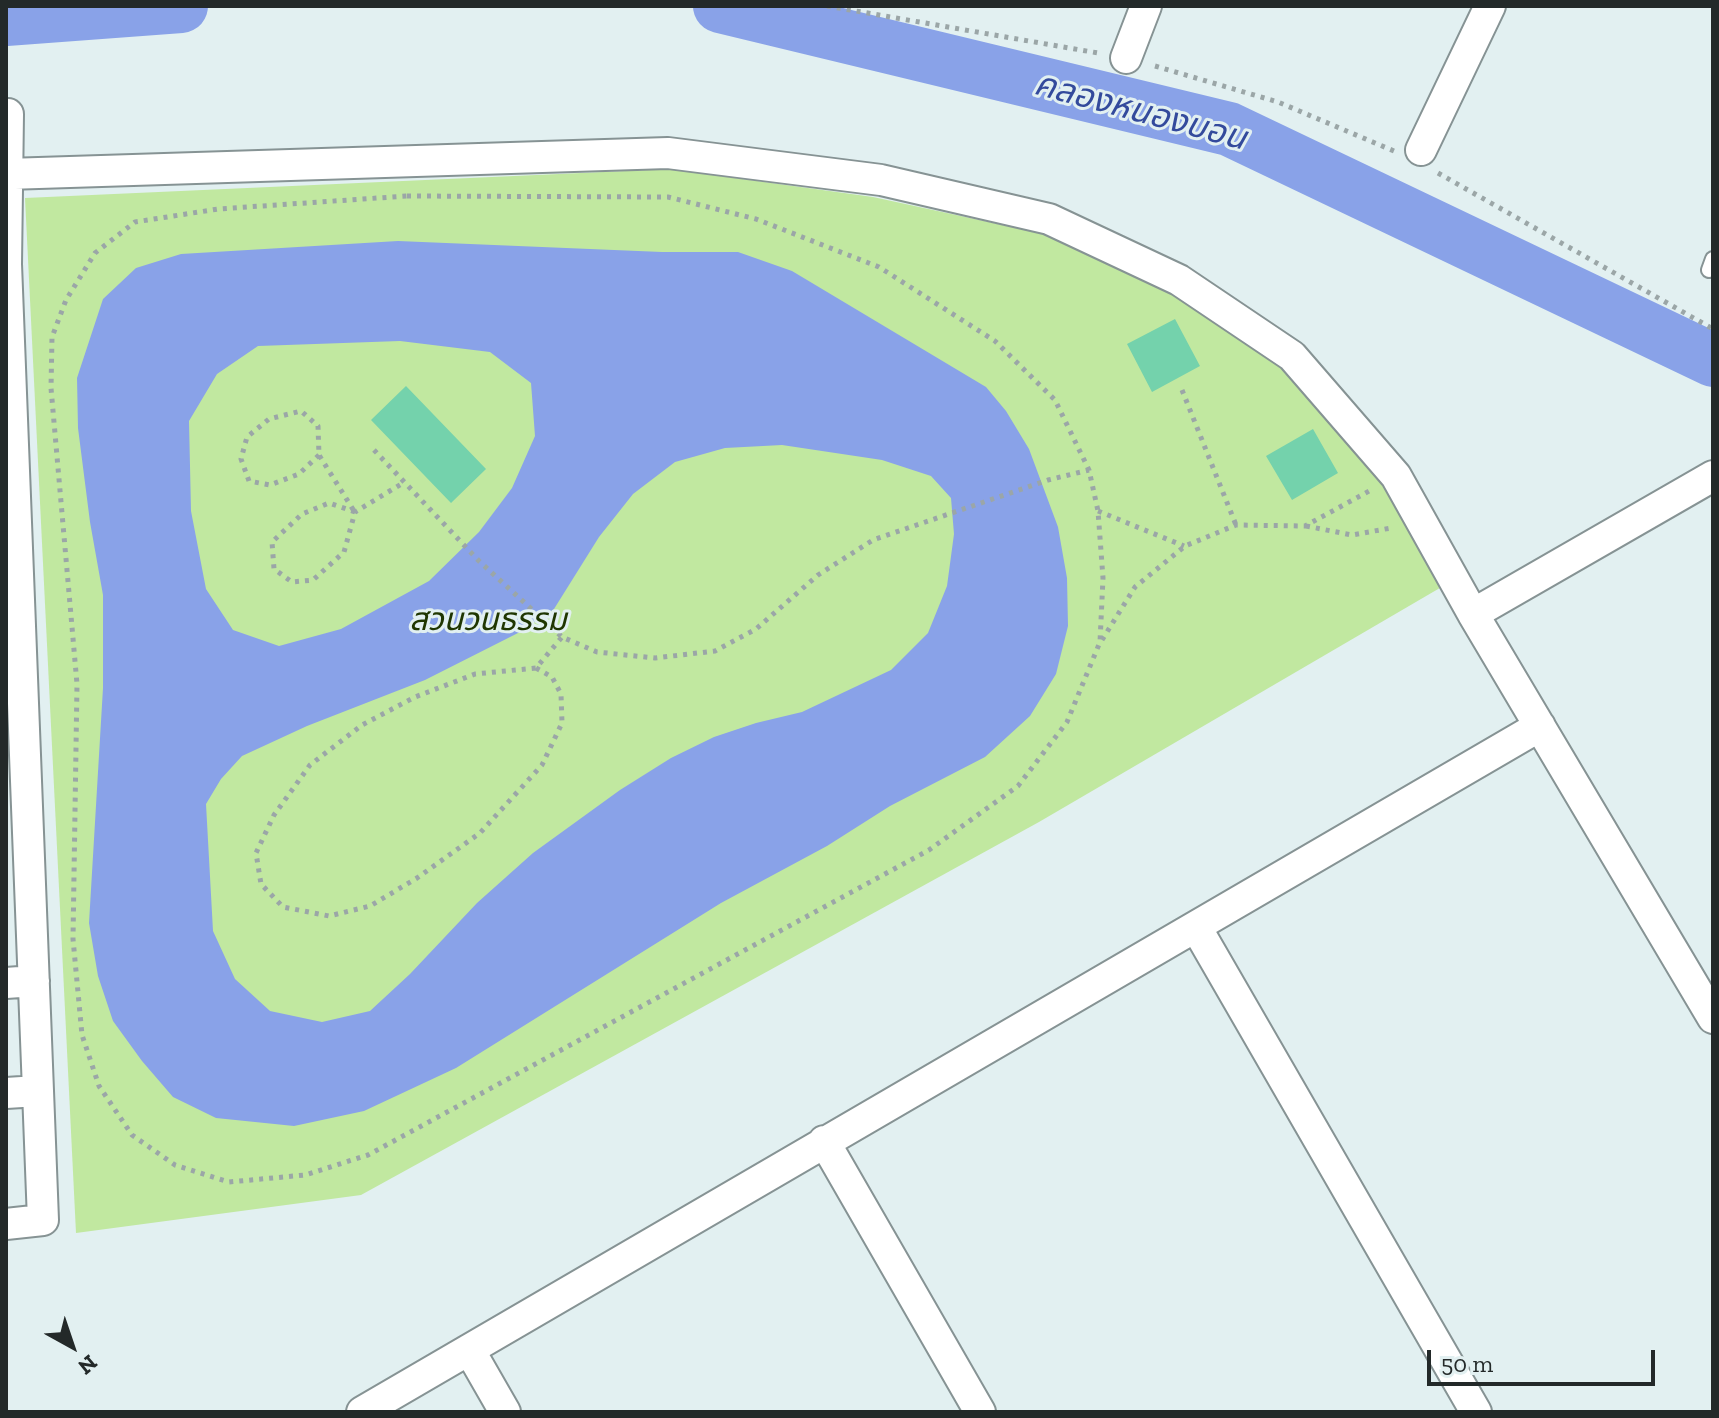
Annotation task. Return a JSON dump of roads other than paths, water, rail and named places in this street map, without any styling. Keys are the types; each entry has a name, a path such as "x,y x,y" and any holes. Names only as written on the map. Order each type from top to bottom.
{"street":[{"path":"1126,58 1146,6"},
{"path":"1417,157 1490,6"},
{"path":"6,114 6,264 20,982 38,1091 43,1220 6,1224"},
{"path":"7,174 668,153 881,180 1049,219 1179,280 1292,356 1396,476 1473,614 1709,1001"},
{"path":"1473,614 1713,476"},
{"path":"362,1412 1540,726"},
{"path":"1196,927 1476,1412"},
{"path":"6,1093 38,1091"},
{"path":"824,1141 980,1412"},
{"path":"470,1351 505,1412"}],"water":[{"path":"398,241 662,252 738,252 792,271 986,387 1006,411 1029,449 1058,527 1067,578 1068,626 1056,674 1030,716 985,757 890,806 827,846 721,903 456,1068 364,1111 294,1126 216,1118 173,1097 113,1021 98,976 89,923 103,688 103,595 78,428 77,378 103,299 136,268 181,254","holes":["400,341 490,352 531,383 535,436 512,488 479,532 429,581 341,629 279,646 233,630 206,589 191,511 189,421 217,374 258,346","782,445 882,460 931,476 951,498 954,534 947,586 928,633 891,670 802,712 714,737 671,758 620,790 533,853 477,903 370,1011 322,1022 270,1011 235,979 213,931 206,804 221,779 242,756 307,726 425,680 518,633 554,609 599,537 633,494 675,462 725,448"]}],"waterway":[{"name":"คลองหนองบอน","path":"6,19 181,6"},
{"name":"คลองหนองบอน","path":"720,6 1229,129 1713,360"}],"park label":[{"name":"สวนวนธรรม","path":"488,621"}]}
